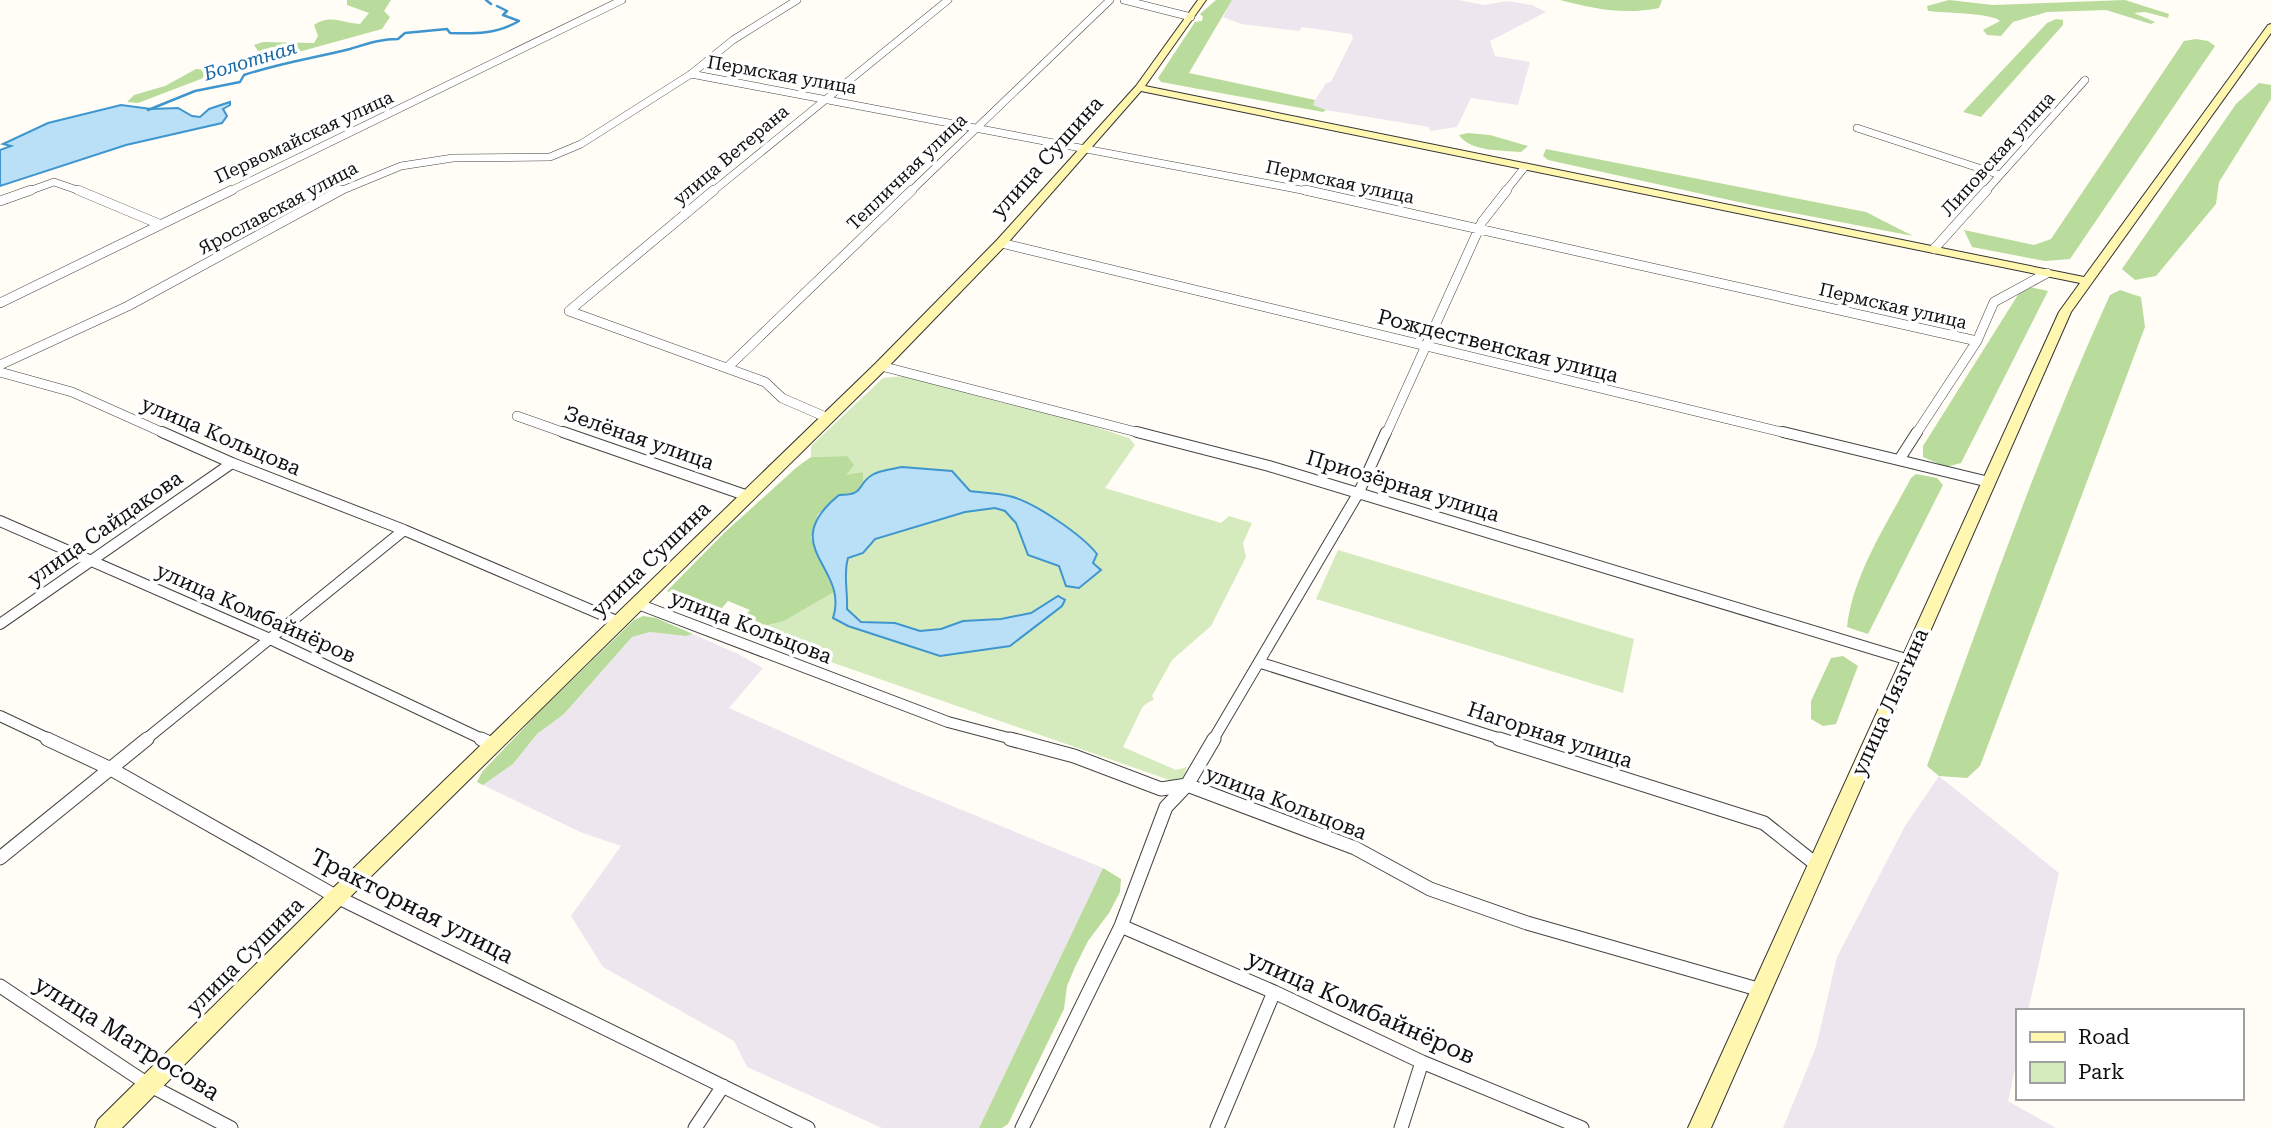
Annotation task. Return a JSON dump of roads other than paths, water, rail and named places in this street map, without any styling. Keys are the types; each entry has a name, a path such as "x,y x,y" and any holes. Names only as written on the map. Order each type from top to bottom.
{"street":[{"name":"Первомайская улица","path":"0,303 622,0"},
{"name":"Ярославская улица","path":"0,365 128,306 343,189 373,176 401,166 453,158 550,157 581,144 691,74 733,40 797,0"},
{"name":"улица Ветерана","path":"727,368 569,311 824,98 948,0"},
{"name":"Тепличная улица","path":"727,368 1110,0"},
{"path":"1124,0 1191,17"},
{"name":"улица Сушина","path":"106,1128 337,897 881,366 1000,243 1139,88 1202,0"},
{"name":"улица Лязгина","path":"1699,1128 2065,312 2271,27"},
{"name":"Пермская улица","path":"691,74 1260,180 1977,341"},
{"name":"Липовская улица","path":"1934,249 2085,80"},
{"path":"1139,88 2088,281"},
{"path":"1857,128 2000,175"},
{"path":"1022,1128 1121,926 1166,807 1186,785 1261,663 1359,492 1479,228 1524,168"},
{"path":"0,201 54,182 98,197 159,224"},
{"name":"Рождественская улица","path":"1000,243 1989,482"},
{"path":"1899,460 1977,341 1994,302 2047,273"},
{"name":"Приозёрная улица","path":"881,366 1359,492 1909,660"},
{"path":"727,368 765,382 782,398 828,418"},
{"name":"улица Кольцова","path":"0,372 72,393 232,464 404,530 619,622"},
{"name":"Зелёная улица","path":"517,416 748,496"},
{"name":"улица Сайдакова","path":"0,624 232,464"},
{"name":"улица Комбайнёров","path":"0,521 270,639 495,745"},
{"path":"0,858 404,530"},
{"name":"улица Кольцова","path":"638,604 948,722 1074,755 1161,789 1186,785 1355,848 1430,889 1527,923 1761,990"},
{"name":"Нагорная улица","path":"1261,663 1764,823 1817,865"},
{"name":"Тракторная улица","path":"0,716 111,769 337,897 808,1128"},
{"name":"улица Комбайнёров","path":"1121,926 1274,992 1422,1062 1583,1128"},
{"name":"улица Матросова","path":"0,986 149,1084 231,1128"},
{"path":"1217,1128 1274,992"},
{"path":"1401,1128 1422,1062"},
{"path":"695,1128 723,1086"}],"water":[{"path":"230,102 230,105 223,109 227,116 222,123 126,145 0,186 0,150 11,146 3,144 48,123 121,105 151,109 178,108 192,116 200,117 209,109"},
{"path":"902,467 952,471 970,491 1000,494 1031,504 1090,546 1097,554 1093,563 1101,570 1079,588 1066,586 1059,566 1028,555 1016,523 1005,511 995,508 965,512 875,539 863,553 848,558 847,609 861,622 895,623 920,631 941,629 963,621 1001,619 1031,613 1058,596 1065,600 1062,606 1010,646 940,656 848,626 833,618 836,600 813,543 813,529 821,513 839,495 857,491 875,473"}],"waterway":[{"name":"Болотная","path":"486,0 491,4"},
{"name":"Болотная","path":"148,110 195,91 240,82 244,75 257,71 374,42 398,39 405,33 447,29 450,33 486,32 519,21 503,15 507,11 497,6"}]}
